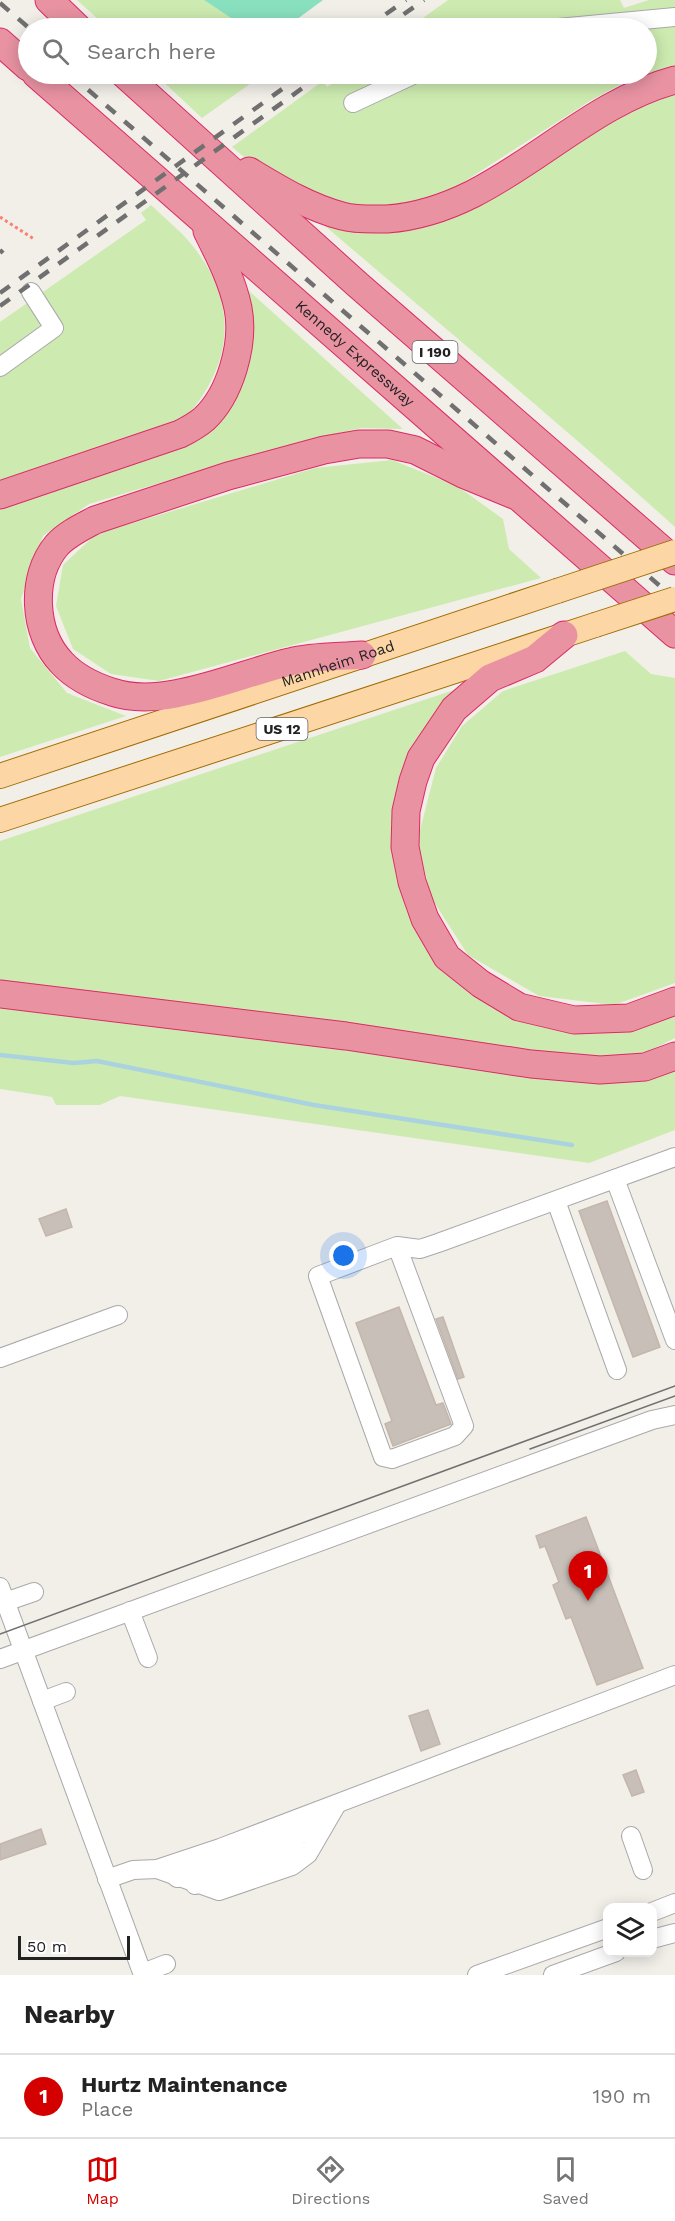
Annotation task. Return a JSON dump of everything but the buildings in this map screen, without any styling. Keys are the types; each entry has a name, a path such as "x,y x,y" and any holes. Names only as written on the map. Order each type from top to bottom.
{"highway":[{"path":"49,0 68,18"},
{"name":"Kennedy Expressway","path":"0,42 18,58"},
{"path":"0,48 18,60"},
{"path":"197,140 298,200 344,217 372,220 416,217 461,201 514,172 579,126 627,99 675,80"},
{"name":"Kennedy Expressway","path":"48,84 675,634"},
{"name":"I 190","path":"135,84 367,293 675,561"},
{"path":"0,495 180,434 203,420 218,402 231,374 236,352 239,311 229,277 203,222"},
{"path":"362,655 292,661 167,694 147,697 114,693 81,680 61,662 47,643 39,616 38,590 46,565 57,545 74,531 95,520 228,476 324,450 359,444 388,444 415,450 463,474 514,495"},
{"path":"564,635 535,659 490,678 454,709 421,758 406,811 405,846 412,882 425,919 447,957 481,984 519,1007 574,1020 629,1017 675,1001"},
{"path":"0,994 346,1036 531,1065 600,1070 645,1066 675,1056"}],"main road":[{"name":"Mannheim Road","path":"0,776 675,552"},
{"name":"US 12","path":"0,820 675,599"}],"street":[{"path":"657,19 675,17"},
{"path":"353,103 394,84"},
{"path":"0,367 54,328 31,292"},
{"path":"397,1246 464,1426 455,1436 392,1460 383,1457 318,1276 397,1246 420,1249 675,1157"},
{"path":"615,1179 675,1340"},
{"path":"556,1201 617,1370"},
{"path":"0,1358 118,1315"},
{"path":"0,1659 652,1420 675,1415"},
{"path":"34,1592 3,1594 143,1974 166,1965"},
{"path":"130,1611 148,1658"},
{"path":"107,1879 133,1870 157,1869 187,1854 337,1804 675,1675"},
{"path":"42,1701 66,1692"},
{"path":"157,1869 195,1885 225,1890 292,1866 308,1854 337,1804"},
{"path":"195,1885 229,1874 320,1834"},
{"path":"177,1878 320,1834"},
{"path":"631,1836 643,1870"},
{"path":"657,1910 675,1904"},
{"path":"477,1975 603,1930"},
{"path":"657,1938 675,1933"},
{"path":"553,1975 605,1957"}],"path":[{"path":"0,217 34,239"}],"green space":[{"path":"77,0 204,0 231,18 97,18"},
{"path":"204,0 323,0 299,18 231,18"},
{"path":"448,0 620,0 624,8 649,0 675,0 675,67 657,72 657,18 423,18"},
{"path":"166,84 250,84 202,118"},
{"path":"319,84 325,84 327,87 331,84 621,84 590,101 445,194 366,214 261,171 232,147"},
{"path":"675,95 675,527 325,226 404,229 430,224 462,213 522,180 610,121 642,106"},
{"path":"151,205 191,244 207,266 217,287 223,309 225,331 222,353 203,395 187,416 0,484 0,322 146,220 141,213"},
{"path":"248,290 403,429 361,428 278,448 89,504 43,536 21,599 30,648 67,693 126,716 0,757 0,507 157,457 195,442 230,405 250,351"},
{"path":"392,460 457,486 503,519 509,549 541,578 159,681 111,674 73,649 56,606 63,565 96,534 315,468"},
{"path":"625,651 651,674 675,678 675,983 614,1005 539,996 468,955 432,899 417,842 436,768 462,726 503,691"},
{"path":"457,689 409,751 396,802 393,860 407,912 440,966 492,1008 570,1033 675,1011 675,1038 645,1053 588,1059 500,1049 135,996 0,981 0,841"},
{"path":"0,1005 277,1039 553,1080 608,1083 675,1068 675,1130 589,1163 120,1096 100,1105 56,1105 52,1097 0,1089"}],"waterway":[{"path":"0,1055 74,1063 97,1061 314,1105 572,1145"}],"tram line":[{"path":"0,1634 675,1386"},
{"path":"530,1449 675,1396"}],"railway":[{"path":"380,18 406,0"},
{"path":"398,18 424,0"},
{"path":"0,3 18,19"},
{"path":"82,84 675,599"},
{"path":"0,293 289,84"},
{"path":"0,306 308,84"},
{"path":"0,253 3,250"}],"place":[{"name":"Hurtz Maintenance","path":"588,1601"}]}
